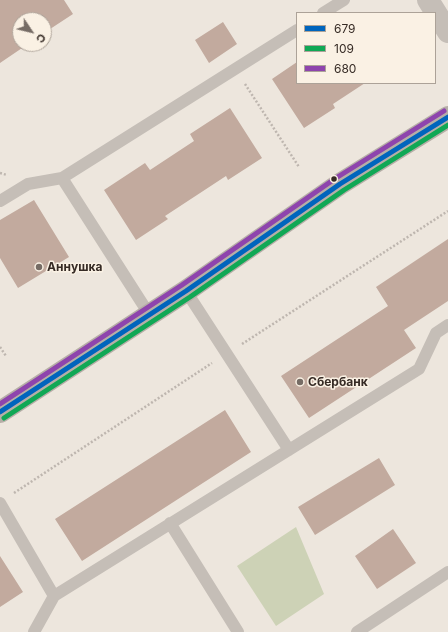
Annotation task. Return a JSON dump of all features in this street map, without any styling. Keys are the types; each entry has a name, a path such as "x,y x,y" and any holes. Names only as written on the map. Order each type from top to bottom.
{"main road":[{"path":"0,412 186,291 340,184 448,117"}],"street":[{"path":"428,0 436,12"},
{"path":"436,13 448,32"}],"lane":[{"path":"325,12 344,0"},
{"path":"0,201 28,184 62,178 296,31"},
{"path":"62,178 149,314"},
{"path":"186,291 289,450"},
{"path":"34,632 54,596 419,369 436,333 448,325"},
{"path":"0,503 54,596"},
{"path":"170,523 238,632"},
{"path":"357,632 448,572"}],"path":[{"path":"235,68 299,167"},
{"path":"0,347 6,356"}],"green space":[{"path":"296,527 324,594 276,626 237,566"}],"building":[{"path":"0,0 64,0 73,14 52,28 52,12 12,12 12,52 16,52 0,63"},
{"path":"223,22 237,44 209,63 195,40"},
{"path":"296,63 296,84 363,84 333,104 335,108 304,128 272,79"},
{"path":"230,108 262,158 228,180 226,176 165,216 168,219 136,240 104,190 145,163 150,170 194,141 190,134"},
{"path":"34,200 69,257 18,288 0,258 0,220"},
{"path":"448,239 448,301 404,330 416,348 309,418 281,376 388,306 376,287"},
{"path":"225,410 251,452 82,561 55,519"},
{"path":"379,458 395,485 315,535 298,507"},
{"path":"393,529 416,563 377,589 355,556"},
{"path":"0,556 23,592 0,607"}],"transit line":[{"name":"680","path":"0,404 182,285 336,178 444,111"},
{"name":"679","path":"0,412 186,291 340,184 448,117"},
{"name":"109","path":"4,418 190,297 344,190 448,125"}],"place":[{"name":"Аннушка","path":"39,267"},
{"name":"Сбербанк","path":"300,382"}]}
